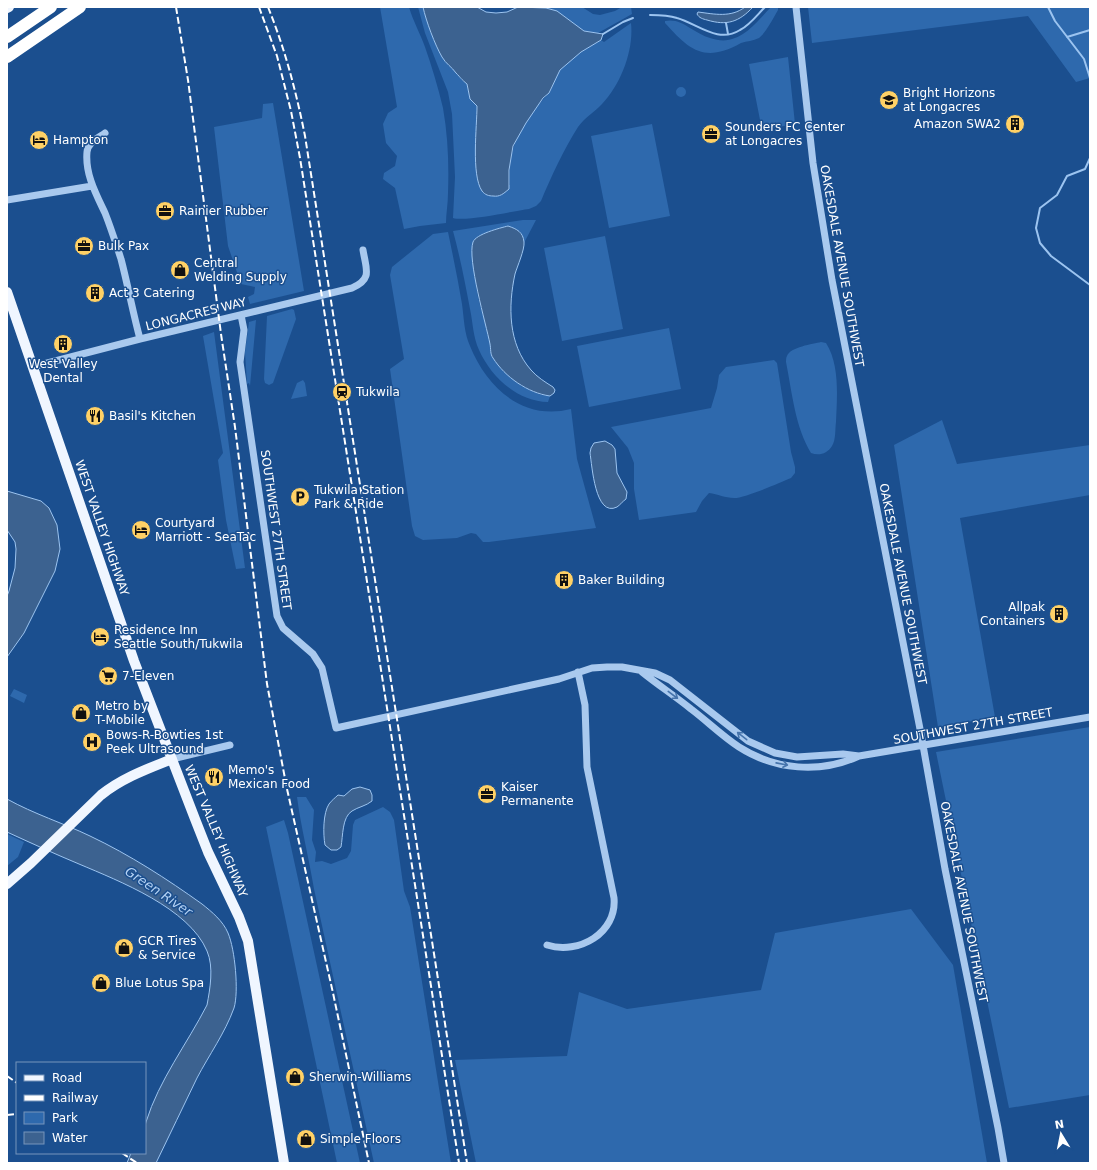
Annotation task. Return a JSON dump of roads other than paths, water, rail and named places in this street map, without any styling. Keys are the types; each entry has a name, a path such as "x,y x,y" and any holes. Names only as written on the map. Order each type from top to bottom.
{"highway":[{"path":"7,32 50,7"},
{"path":"7,37 50,7"},
{"path":"7,57 80,7"},
{"path":"7,66 40,41 59,22"}],"main road":[{"name":"WEST VALLEY HIGHWAY","path":"7,292 134,661 199,830 239,917 248,941 284,1163"},
{"path":"7,884 112,786 124,779 172,759"}],"street":[{"name":"OAKESDALE AVENUE SOUTHWEST","path":"796,7 813,163 831,277 923,745 945,869 1004,1163"},
{"path":"105,133 91,142 87,153 88,165 92,186 105,215 121,259 140,339"},
{"path":"7,200 92,186"},
{"name":"LONGACRES WAY","path":"32,367 140,339 352,288 364,282 366,275 363,250"},
{"name":"SOUTHWEST 27TH STREET","path":"241,315 244,330 240,362 275,609 279,621 288,633 313,654 322,668 336,728 558,679 592,668 607,667 622,667 642,672 655,673 670,680 748,741 775,753 797,757 843,754 859,756 1090,717"},
{"path":"547,945 562,948 594,939 608,925 613,916 615,906 587,767 585,705 578,672"},
{"name":"SOUTHWEST 27TH STREET","path":"642,672 738,746 766,760 785,765 816,767 844,764 859,756"},
{"path":"172,759 230,745"}],"water":[{"path":"423,7 477,7 486,12 496,13 507,12 518,7 546,8 557,11 584,31 603,34 601,40 581,52 560,70 549,93 543,98 526,123 513,146 509,170 509,189 500,196 486,194 482,191 479,184 476,162 477,106 470,99 467,84 445,62 436,46"},
{"path":"745,7 753,7 738,19 721,23 704,19 697,14 698,12 728,14 734,13"},
{"path":"508,226 519,231 524,242 515,274 511,299 514,337 523,360 538,377 555,390 550,396 525,388 504,372 491,355 490,344 475,276 472,250 473,242 479,236"},
{"path":"605,441 612,445 615,449 617,473 627,492 626,499 617,507 610,508 604,505 599,498 590,453 594,443"},
{"path":"7,491 41,501 49,508 57,525 60,549 55,571 24,633 7,657 7,596 15,568 16,549 15,542 7,530"},
{"path":"360,787 370,790 372,801 349,814 345,822 341,847 337,850 331,850 325,845 324,840 324,824 327,808 338,795 344,796 352,789"},
{"name":"Green River","path":"7,799 90,836 148,868 206,907 220,921 228,933 233,949 236,970 234,1008 222,1035 197,1078 156,1163 127,1163 131,1154 146,1154 146,1123 158,1091 207,1005 211,971 207,951 198,936 185,922 169,909 151,898 113,879 7,832"}],"waterway":[{"path":"650,15 674,17 708,32 724,35 732,34 744,28 765,7"},
{"path":"1048,7 1055,21 1084,59 1090,78"},
{"path":"603,34 633,18"},
{"path":"726,23 728,34"},
{"path":"1067,37 1090,30"},
{"path":"1090,158 1085,169 1067,176 1057,195 1040,208 1036,228 1040,243 1051,256 1090,285"}],"railway":[{"path":"176,7 188,80 221,334 235,427 267,684 287,789 333,993 369,1163"},
{"path":"259,7 277,56 291,111 300,158 459,1163"},
{"path":"268,7 290,70 305,136 467,1163"},
{"path":"7,1076 16,1082"},
{"path":"7,1115 16,1114"},
{"path":"124,1154 137,1163"}],"place":[{"name":"Bright Horizons at Longacres","path":"889,100"},
{"name":"Amazon SWA2","path":"1015,124"},
{"name":"Sounders FC Center at Longacres","path":"711,134"},
{"name":"Hampton","path":"39,140"},
{"name":"Rainier Rubber","path":"165,211"},
{"name":"Bulk Pax","path":"84,246"},
{"name":"Central Welding Supply","path":"180,270"},
{"name":"Act 3 Catering","path":"95,293"},
{"name":"West Valley Dental","path":"63,344"},
{"name":"Tukwila","path":"342,392"},
{"name":"Basil's Kitchen","path":"95,416"},
{"name":"Tukwila Station Park & Ride","path":"300,497"},
{"name":"Courtyard Marriott - SeaTac","path":"141,530"},
{"name":"Baker Building","path":"564,580"},
{"name":"Allpak Containers","path":"1059,614"},
{"name":"Residence Inn Seattle South/Tukwila","path":"100,637"},
{"name":"7-Eleven","path":"108,676"},
{"name":"Metro by T-Mobile","path":"81,713"},
{"name":"Bows-R-Bowties 1st Peek Ultrasound","path":"92,742"},
{"name":"Memo's Mexican Food","path":"214,777"},
{"name":"Kaiser Permanente","path":"487,794"},
{"name":"GCR Tires & Service","path":"124,948"},
{"name":"Blue Lotus Spa","path":"101,983"},
{"name":"Sherwin-Williams","path":"295,1077"},
{"name":"Simple Floors","path":"306,1139"}]}
